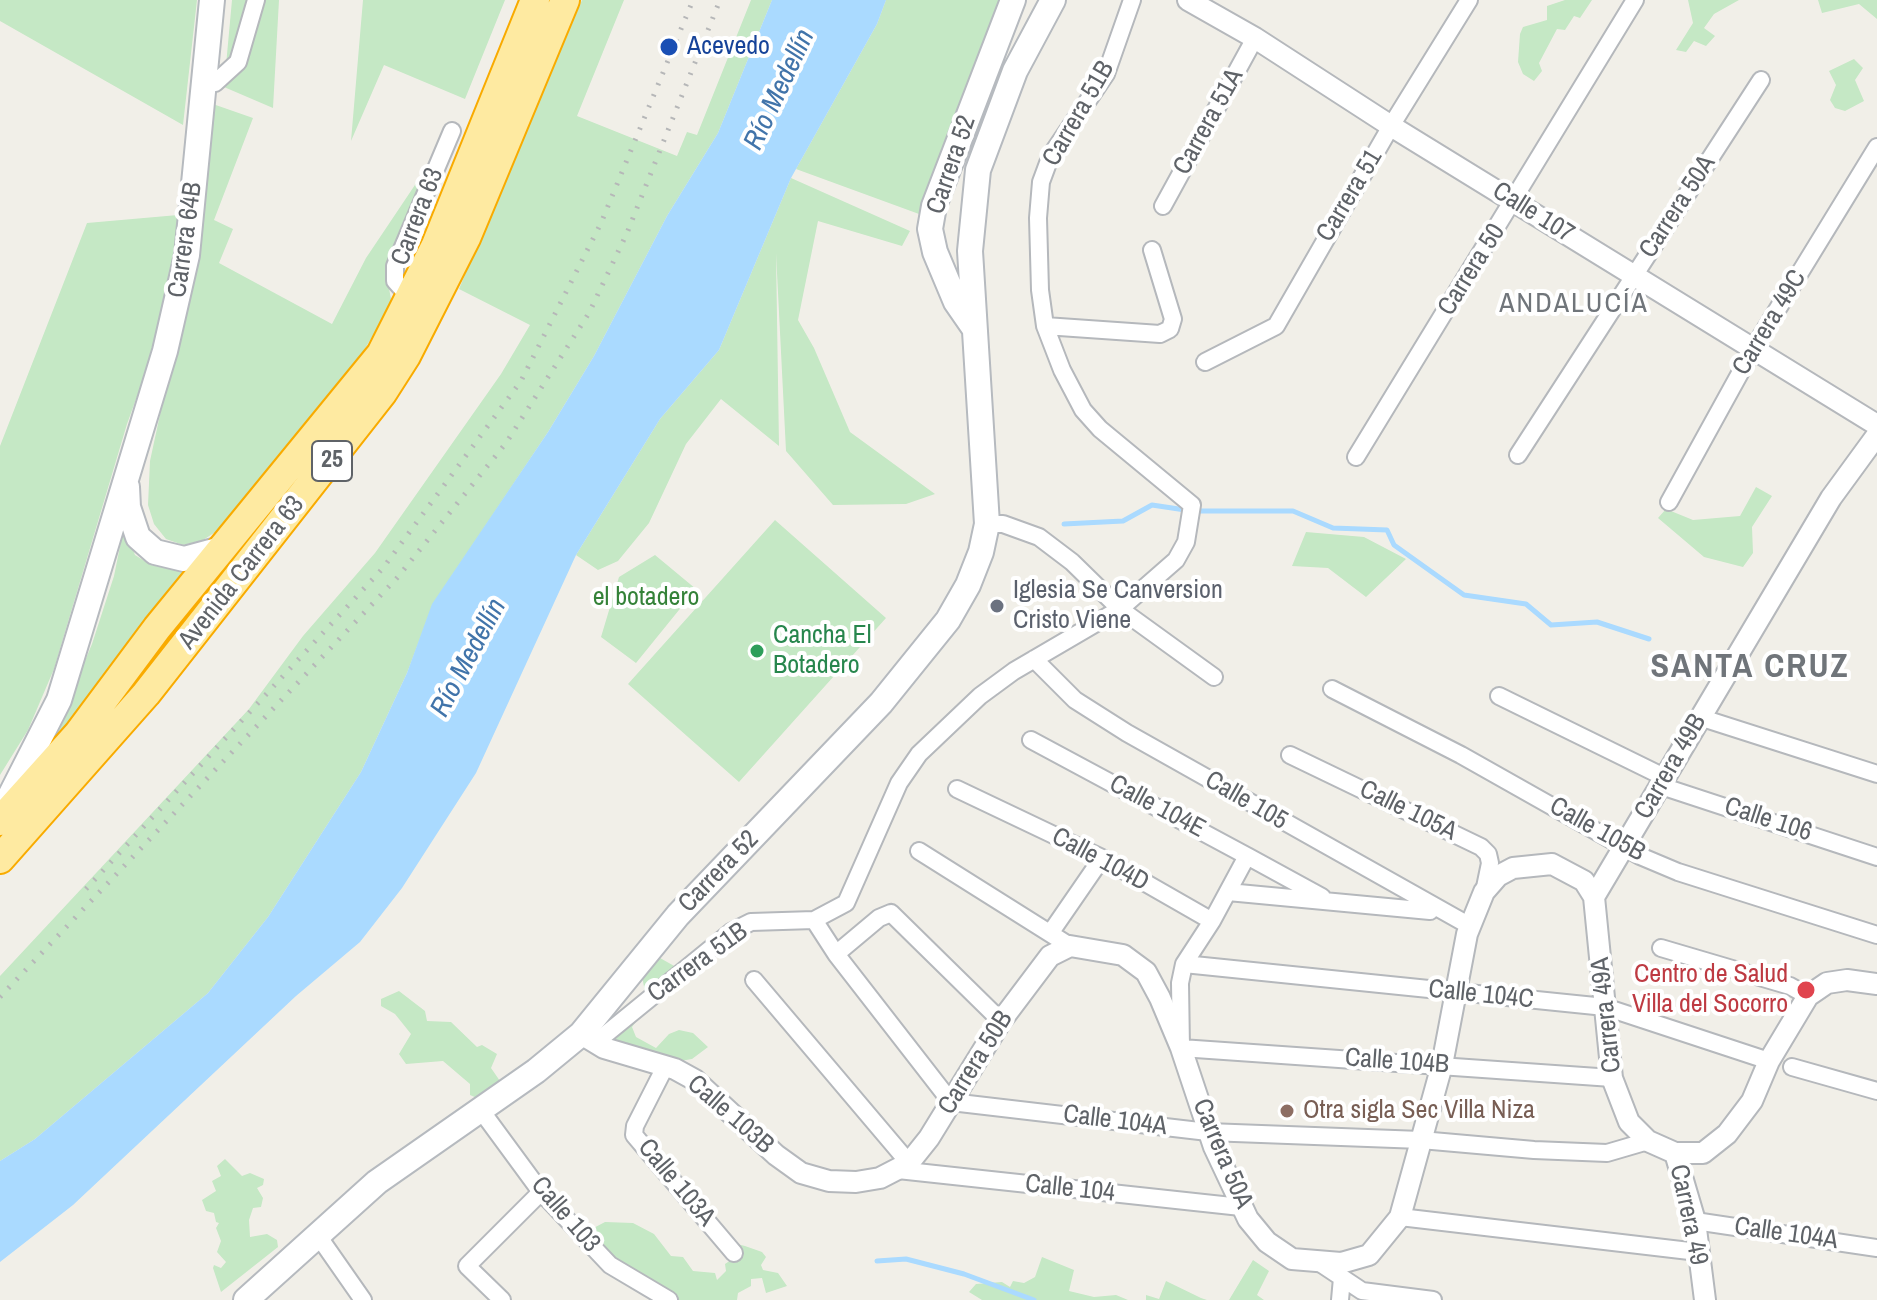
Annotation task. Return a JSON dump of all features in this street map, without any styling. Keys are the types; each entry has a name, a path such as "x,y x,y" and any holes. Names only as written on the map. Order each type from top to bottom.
{"highway":[{"name":"Avenida Carrera 63","path":"0,821 78,734 221,549 344,403 381,354 411,299 535,0"},
{"name":"Avenida Carrera 63","path":"0,859 146,694 383,392 406,356 466,238 565,0"}],"main road":[{"name":"Carrera 64B","path":"0,815 59,700 183,278 212,0"},
{"name":"Carrera 52","path":"974,328 956,302 935,252 930,229 934,206 1013,0"},
{"name":"Carrera 52","path":"246,1300 377,1182 588,1038 678,915 881,703 948,620 968,585 987,524 970,251 978,170 1015,71 1053,0"},
{"path":"935,252 949,256 970,251"},
{"name":"Carrera 64B","path":"128,473 128,507 138,537 146,546 170,558 184,559 221,549"}],"street":[{"path":"204,84 215,83 238,62 256,0"},
{"name":"Carrera 51B","path":"1120,609 1176,560 1192,523 1192,505 1100,429 1083,410 1062,370 1045,326 1038,255 1041,182 1051,155 1106,74 1132,0"},
{"name":"Calle 107","path":"1188,0 1255,38 1391,126 1755,346 1877,425"},
{"name":"Carrera 51","path":"1205,362 1276,326 1391,126 1469,0"},
{"name":"Carrera 50","path":"1356,457 1515,202 1635,0"},
{"name":"Carrera 51A","path":"1163,206 1255,38"},
{"name":"Carrera 50A","path":"1518,455 1761,80"},
{"name":"Carrera 63","path":"411,299 395,281 395,266 452,131"},
{"name":"Carrera 49C","path":"1669,502 1755,346 1877,147"},
{"path":"1045,326 1160,334 1170,329 1173,319 1152,250"},
{"name":"Carrera 49B","path":"1594,897 1660,781 1831,498 1877,435"},
{"path":"987,524 1003,524 1039,537 1072,562 1120,609 1214,677"},
{"path":"951,1102 836,954 814,920 846,903 899,783 919,754 980,696 1034,659 1120,609"},
{"name":"Calle 105","path":"1034,659 1075,700 1127,733 1438,911 1470,926"},
{"name":"Calle 105B","path":"1332,689 1461,755 1625,847 1678,872 1877,935"},
{"name":"Calle 106","path":"1499,696 1660,781 1877,857"},
{"path":"1699,717 1877,774"},
{"name":"Calle 104E","path":"1031,740 1329,901"},
{"name":"Calle 105A","path":"1290,755 1481,847 1488,854 1490,863 1484,892"},
{"name":"Calle 104D","path":"957,789 1102,858 1212,921"},
{"path":"919,851 1070,946"},
{"path":"1212,921 1247,856"},
{"path":"1051,932 1102,858"},
{"path":"1594,897 1584,881 1552,864 1513,868 1498,876 1484,892 1470,926 1454,992 1442,1065 1400,1217 1698,1252"},
{"path":"1228,892 1438,911"},
{"name":"Carrera 49A","path":"1594,897 1612,1078 1629,1122 1648,1141 1675,1153"},
{"path":"836,954 879,918 891,913 1001,1021"},
{"name":"Carrera 51B","path":"588,1038 731,932 751,922 814,920"},
{"name":"Carrera 50A","path":"1181,1048 1180,992 1184,964 1212,921"},
{"name":"Carrera 50A","path":"1070,946 1123,955 1146,972 1181,1048 1208,1132 1241,1207 1277,1251 1292,1259 1341,1263 1369,1255 1400,1217"},
{"name":"Carrera 50B","path":"895,1170 951,1102 1001,1021 1041,965 1070,946"},
{"path":"1661,948 1790,986 1808,996 1827,983 1847,980 1877,984"},
{"name":"Calle 104C","path":"1184,964 1605,1007 1769,1061"},
{"path":"754,980 895,1170"},
{"name":"Carrera 49","path":"1705,1300 1695,1221 1675,1153 1703,1153 1727,1134 1752,1101 1769,1061 1808,996"},
{"name":"Calle 103B","path":"588,1038 695,1080 776,1155 801,1173 842,1182 895,1170"},
{"name":"Calle 104B","path":"1181,1048 1612,1078"},
{"name":"Calle 103A","path":"665,1067 635,1126 634,1135 734,1253"},
{"path":"1792,1067 1877,1091"},
{"name":"Calle 104A","path":"951,1102 1208,1132 1421,1140 1594,1153 1648,1141"},
{"name":"Calle 103","path":"480,1109 541,1192 610,1265 669,1300"},
{"name":"Calle 104","path":"895,1170 1241,1207"},
{"path":"502,1300 467,1266 541,1192"},
{"name":"Calle 104A","path":"1695,1221 1877,1248"},
{"path":"319,1237 363,1300"},
{"path":"1320,1263 1362,1291 1433,1300"},
{"path":"1340,1300 1342,1278"}],"green space":[{"path":"0,0 197,0 183,125 0,21"},
{"path":"232,0 279,0 273,108 224,87"},
{"path":"363,0 505,0 465,99 384,65 351,141"},
{"path":"582,0 624,0 577,116 677,156 687,132 697,135 751,0 772,0 718,133 667,216 594,356 548,432 433,604 407,673 361,772 268,917 208,993 35,1139 0,1161 0,976 249,709 303,636 375,553 501,374 530,325 459,289"},
{"path":"886,0 1003,0 919,214 796,169 877,24"},
{"path":"1565,0 1592,0 1580,18 1574,16 1565,30 1557,29 1539,63 1542,71 1534,81 1523,74 1518,62 1520,34 1523,27 1547,20 1547,6"},
{"path":"1688,0 1739,0 1714,14 1704,28 1715,36 1706,46 1694,41 1686,52 1676,50 1693,23"},
{"path":"1818,0 1877,0 1877,19 1859,4 1822,13"},
{"path":"1854,59 1863,68 1855,80 1864,101 1845,111 1835,108 1830,100 1836,85 1829,71"},
{"path":"210,103 253,118 214,220 233,229 219,263 332,324 366,258 425,170 385,268 392,304 358,360 220,529 203,540 183,545 166,539 154,524 148,505 150,461 172,359"},
{"path":"791,178 910,231 902,246 818,221 798,320 814,348 850,432 935,494 906,504 833,505 786,451 776,253 779,446 721,399 686,444 649,523 618,561 598,570 576,555 660,419 719,350"},
{"path":"178,215 175,263 161,330 127,424 54,669 28,730 0,775 0,446 87,223"},
{"path":"1756,487 1772,496 1752,527 1753,553 1743,567 1704,557 1658,518 1666,509 1693,520 1740,516"},
{"name":"Cancha El Botadero","path":"775,520 886,618 739,782 628,684"},
{"path":"124,527 135,555 151,565 186,573 49,747 92,644 114,576"},
{"path":"1306,532 1364,537 1406,559 1366,597 1328,568 1292,566"},
{"name":"el botadero","path":"655,555 696,589 636,663 601,637 619,577"},
{"path":"660,958 676,967 632,1027 636,1037 656,1048 669,1034 679,1030 693,1033 708,1047 692,1059 674,1062 612,1045 601,1027 645,992 642,976"},
{"path":"399,991 425,1011 427,1021 451,1022 477,1047 482,1045 497,1054 491,1068 500,1081 477,1098 470,1095 470,1084 443,1061 406,1064 399,1054 411,1034 395,1014 381,1006 381,999"},
{"path":"225,1159 242,1176 250,1173 264,1179 263,1185 257,1188 263,1198 261,1207 253,1208 249,1220 250,1237 267,1234 277,1240 278,1247 221,1292 213,1268 214,1265 221,1268 226,1262 217,1252 221,1241 216,1228 219,1223 214,1213 206,1211 202,1200 216,1191 212,1181 221,1176 217,1166"},
{"path":"605,1222 633,1223 654,1234 671,1256 683,1257 693,1271 715,1273 717,1280 726,1271 725,1264 737,1256 737,1244 745,1246 762,1252 766,1257 761,1265 763,1270 778,1273 787,1286 766,1293 762,1278 751,1279 751,1286 738,1293 737,1300 662,1300 604,1265 586,1232"},
{"path":"1042,1257 1074,1270 1069,1291 1094,1297 1116,1295 1128,1300 982,1300 969,1292 976,1284 1002,1282 1010,1287 1013,1281 1024,1283 1035,1277"},
{"path":"1253,1260 1269,1271 1257,1295 1264,1300 1229,1300"},
{"path":"1166,1281 1207,1300 1146,1300 1146,1295 1159,1299"}],"water":[{"name":"Río Medellín","path":"772,0 886,0 877,24 791,178 719,350 660,419 576,555 476,773 402,888 360,942 296,996 73,1205 0,1262 0,1161 35,1139 208,993 268,917 361,772 407,673 432,604 548,432 594,356 667,216 718,133"}],"waterway":[{"path":"1064,524 1123,521 1152,505 1192,511 1293,511 1333,528 1387,530 1394,545 1464,595 1526,604 1551,625 1597,622 1649,639"},
{"path":"877,1261 906,1259 964,1274 1034,1300"}],"railway":[{"path":"86,889 383,568 521,381 601,223 693,0"},
{"path":"0,997 397,578 506,443 589,313 627,233 720,0"}],"place":[{"name":"Acevedo","path":"669,47"},
{"name":"Iglesia Se Canversion Cristo Viene","path":"997,606"},
{"name":"Cancha El Botadero","path":"757,651"},
{"name":"Centro de Salud Villa del Socorro","path":"1806,990"},
{"name":"Otra sigla Sec Villa Niza","path":"1287,1111"}],"district":[{"name":"ANDALUCÍA","path":"1574,304"},
{"name":"SANTA CRUZ","path":"1750,668"}]}
